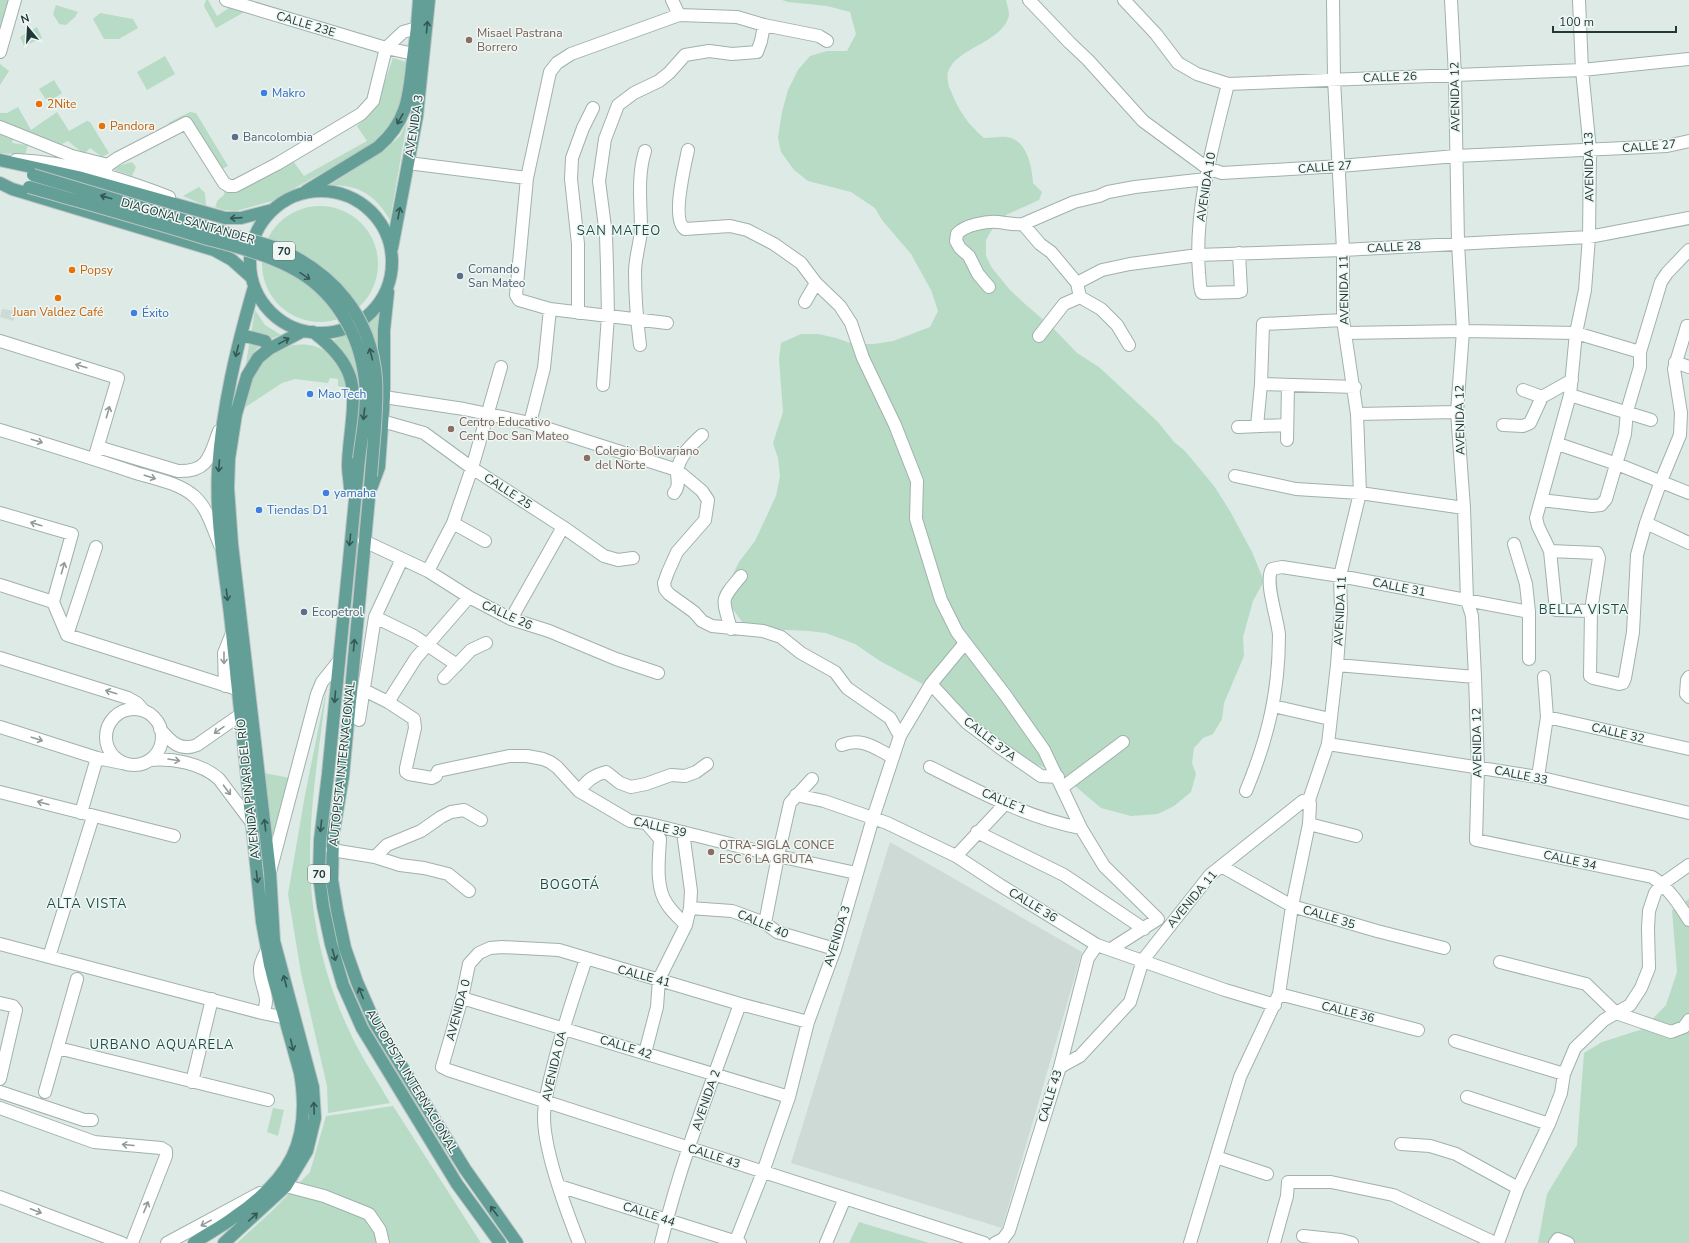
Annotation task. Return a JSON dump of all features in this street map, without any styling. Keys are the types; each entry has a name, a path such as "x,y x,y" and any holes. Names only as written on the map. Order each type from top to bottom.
{"main road":[{"name":"AVENIDA 3","path":"302,194 378,147 391,133 404,111 409,98 419,0"},
{"name":"AVENIDA 3","path":"391,251 417,116 429,0"},
{"path":"0,160 70,175 225,218 235,219 274,209"},
{"name":"DIAGONAL SANTANDER","path":"0,166 277,248 298,257 329,280 352,309 368,340 373,358 376,379 376,403 370,476"},
{"name":"DIAGONAL SANTANDER","path":"0,179 171,228 272,259 291,267 319,286 342,313 351,330 362,360 365,381 365,402 359,459"},
{"path":"0,183 12,189 214,250 232,260 252,282 260,299 273,315 290,326 308,332 342,330 361,320 377,305 388,284"},
{"path":"252,282 250,262 253,240 259,226 274,209 286,201 302,194 318,191 336,193 359,202 378,220 386,235 391,251 392,267 388,284 384,330 384,397 379,466 369,495"},
{"name":"AVENIDA PINAR DEL RÍO","path":"194,1243 234,1218 281,1184 286,1168 298,1141 302,1126 303,1091 300,1073 267,950 262,922 232,633 221,548 218,494 219,455 223,420 252,282"},
{"name":"AUTOPISTA INTERNACIONAL","path":"308,332 338,355 346,366 351,378 353,392 348,467 353,515"},
{"name":"AVENIDA PINAR DEL RÍO","path":"224,1243 281,1184 307,1151 315,1118 314,1087 274,941 270,872 232,544 228,488 229,459 236,414 247,376 258,358 269,349 308,332"},
{"path":"241,335 265,341 269,349"},
{"name":"AUTOPISTA INTERNACIONAL","path":"359,459 319,853 319,876 323,906 335,960 351,1004 370,1043 457,1184 500,1243"},
{"name":"AUTOPISTA INTERNACIONAL","path":"370,476 342,776 334,825 332,850 333,887 341,930 357,982 370,1014 386,1043 465,1169 517,1243"}],"street":[{"path":"0,52 15,0"},
{"name":"CALLE 23E","path":"226,0 386,48 414,54"},
{"path":"672,0 679,15"},
{"name":"CALLE 27","path":"1029,0 1088,60 1143,121 1206,173 1340,166 1456,156 1667,146 1689,142"},
{"name":"CALLE 26","path":"1124,0 1156,34 1178,63 1197,74 1228,84 1582,70 1689,59"},
{"name":"AVENIDA 11","path":"1060,1067 1080,1056 1130,1002 1143,960 1210,875 1291,810 1303,801 1309,800 1328,744 1337,665 1341,611 1340,576 1360,493 1357,414 1343,320 1343,250 1340,166 1334,79 1333,0"},
{"name":"AVENIDA 12","path":"1451,0 1455,75 1458,244 1463,331 1457,412 1464,508 1468,600 1472,616 1475,677 1478,767 1476,840"},
{"name":"AVENIDA 13","path":"1579,0 1582,70 1590,150 1589,236 1585,290 1576,333 1570,395 1558,444 1536,518 1538,526 1550,551 1556,610 1591,611"},
{"path":"667,323 550,309 519,300 516,295 527,178 550,72 557,63 571,54 679,15 737,17 764,25 819,36 826,41"},
{"path":"603,385 608,316 606,235 599,181 605,139 618,105 634,94 659,81 669,73 685,55 709,51 732,54 757,52 762,41 764,25"},
{"path":"0,160 48,162 105,170 186,123 224,183 229,186 235,186 271,167 361,114 373,100 386,48 402,32 417,28"},
{"name":"AVENIDA 10","path":"1228,84 1206,173 1203,192 1198,255 1202,293 1206,294 1241,291 1239,253"},
{"path":"578,313 578,244 571,179 572,158 583,128 593,108"},
{"path":"0,127 169,197 200,212"},
{"path":"688,150 682,178 679,207 680,223 682,227 685,229 730,226 747,230 774,244 801,263 816,283 840,306 851,323 863,358 895,425 917,481 916,519 941,600 957,632 1044,750 1081,828 1104,866 1158,919 1169,926"},
{"path":"640,345 637,320 635,271 641,231 640,179 645,151"},
{"path":"408,163 527,178"},
{"path":"989,286 978,274 969,256 960,248 956,241 957,234 966,228 997,222 1016,225 1023,224 1074,202 1099,196 1108,192 1206,173"},
{"name":"CALLE 28","path":"1077,283 1102,270 1130,264 1198,255 1343,250 1589,236 1689,218"},
{"path":"1023,224 1040,244 1051,252 1077,283 1080,297 1101,309 1116,325 1129,344"},
{"path":"1541,500 1592,506 1601,504 1606,499 1625,434 1627,411 1640,367 1640,352 1661,282 1667,273 1689,250"},
{"path":"805,302 816,283"},
{"path":"1038,336 1064,304 1080,297"},
{"path":"530,423 544,368 550,309"},
{"path":"1257,426 1261,384 1263,324 1343,320"},
{"path":"1550,551 1594,552 1597,554 1599,558 1591,611 1590,676 1619,684 1623,683 1633,632 1637,555 1646,523 1661,481 1684,438 1674,375 1676,362 1688,326"},
{"path":"1345,333 1463,331 1576,333 1640,352"},
{"path":"0,341 118,378 94,459"},
{"path":"1676,362 1689,367"},
{"path":"428,572 453,523 472,468 501,367"},
{"path":"1503,425 1523,426 1530,422 1542,397 1572,380"},
{"path":"1261,384 1354,387"},
{"path":"1287,440 1288,385"},
{"path":"1523,390 1542,397"},
{"path":"1570,395 1627,411 1651,420"},
{"path":"384,397 464,409 530,423 677,470 702,491 708,500 705,520 677,552 664,583 665,589 669,594 694,612 702,621 712,626 763,631 780,637 802,653 835,672 847,688 890,718 900,736"},
{"path":"1357,414 1457,412"},
{"path":"98,447 178,471 190,471 201,466 208,459 223,420"},
{"name":"CALLE 25","path":"382,421 424,433 472,468 563,527 604,556 618,560 633,558"},
{"path":"1238,427 1287,425"},
{"path":"0,430 113,465 187,491 196,498 204,508 221,548"},
{"path":"674,493 678,486 677,470 686,450 702,435"},
{"path":"1558,444 1617,464 1689,492"},
{"path":"113,465 117,453"},
{"path":"1235,476 1296,489 1360,493 1464,508"},
{"path":"0,513 72,534 53,602 67,634 237,689"},
{"path":"453,523 485,541"},
{"path":"1646,523 1689,544"},
{"path":"511,619 563,527"},
{"name":"CALLE 26","path":"364,541 428,572 469,597 511,619 549,631 616,659 658,673"},
{"path":"1514,544 1526,584 1529,612 1529,659"},
{"path":"67,634 96,547"},
{"path":"359,720 375,617 402,559"},
{"name":"CALLE 31","path":"1273,706 1279,666 1278,630 1271,596 1270,572 1275,568 1282,567 1340,576 1529,612"},
{"path":"732,629 724,602 724,596 741,576"},
{"path":"0,585 53,602"},
{"path":"364,690 388,702 416,658 469,597"},
{"path":"375,617 414,636 457,665"},
{"path":"225,686 224,653 232,633"},
{"path":"444,678 471,650 486,643"},
{"name":"AVENIDA 3","path":"737,1243 789,1097 808,1022 835,949 856,873 900,736 931,684 965,643"},
{"path":"0,658 128,698 137,703 144,711 157,721 162,737 156,754 150,760 139,765 97,758 0,728"},
{"path":"270,872 317,694 322,682 338,662"},
{"path":"1337,665 1475,677"},
{"path":"1538,777 1548,717 1544,676"},
{"path":"1689,677 1686,680 1686,694 1689,697"},
{"name":"CALLE 37A","path":"931,684 967,723 1041,776 1060,782"},
{"name":"CALLE 39","path":"388,702 414,719 415,728 406,772 409,774 432,778 436,776 438,772 457,766 509,756 532,757 550,762 580,791 630,821 646,823 778,856 856,873"},
{"path":"1246,791 1260,758 1273,706 1330,719"},
{"path":"123,763 110,752 106,736 108,727 112,720 127,710 144,711"},
{"path":"160,728 169,740 175,744 182,747 191,748 240,715"},
{"name":"CALLE 32","path":"1548,717 1689,749"},
{"path":"842,745 850,742 860,742 893,757"},
{"path":"1060,782 1123,742"},
{"name":"CALLE 33","path":"1328,744 1538,777 1689,813"},
{"path":"81,813 97,758"},
{"path":"150,760 173,759 213,774 219,779 252,823"},
{"path":"580,791 587,781 596,775 606,772 620,783 631,787 646,784 671,775 685,776 696,772 707,764"},
{"name":"CALLE 1","path":"930,767 1005,804 1066,825 1081,828"},
{"path":"765,923 790,803 812,779"},
{"path":"0,792 174,836"},
{"name":"CALLE 36","path":"796,795 824,801 887,823 956,856 1000,885 1098,944 1111,949 1225,990 1277,999 1418,1030"},
{"path":"1190,1243 1240,1077 1277,999 1292,906 1309,824 1309,800"},
{"path":"956,856 1005,804"},
{"path":"375,857 387,845 421,831 441,817 452,812 464,810 482,820"},
{"path":"49,957 91,823"},
{"path":"646,823 660,839 659,870 661,888 666,903 686,925"},
{"path":"1309,824 1356,836"},
{"path":"645,1053 656,1007 659,979 686,925 690,908 691,891 683,832"},
{"path":"977,832 1064,875 1144,929"},
{"name":"CALLE 34","path":"1476,840 1652,877 1662,884"},
{"path":"332,850 375,857 400,865 448,874 468,891"},
{"path":"1498,1243 1518,1188 1549,1124 1561,1093 1564,1074 1575,1048 1604,1020 1630,1005 1641,988 1649,968 1648,928 1650,911 1655,893 1662,884 1689,864"},
{"name":"CALLE 35","path":"1221,866 1292,906 1376,931 1444,948"},
{"path":"1662,884 1678,903 1689,920"},
{"name":"CALLE 40","path":"690,908 732,911 765,923 777,932 835,949"},
{"path":"1111,949 1158,919"},
{"path":"0,944 286,1018"},
{"name":"CALLE 43","path":"995,1243 1003,1239 1008,1231 1060,1067 1088,958 1098,944"},
{"name":"CALLE 41","path":"479,953 490,948 532,948 559,950 740,1004 808,1022"},
{"path":"262,1013 267,1002 260,968 267,950"},
{"name":"AVENIDA 0","path":"444,1069 442,1067 462,998 469,964 479,953"},
{"name":"AVENIDA 0A","path":"579,1243 559,1186 546,1138 544,1101 562,1028 586,959"},
{"path":"1500,962 1586,984 1616,1013 1671,1032 1684,1027 1689,1020"},
{"path":"45,1092 77,979"},
{"name":"CALLE 42","path":"462,998 789,1097"},
{"path":"192,1082 212,999"},
{"path":"0,1003 13,1006 16,1010 0,1078"},
{"name":"AVENIDA 2","path":"661,1243 666,1220 714,1074 740,1004"},
{"path":"1455,1042 1564,1074"},
{"path":"58,1048 268,1100"},
{"name":"CALLE 43","path":"444,1069 984,1243"},
{"path":"0,1092 84,1120 92,1120"},
{"path":"1467,1097 1549,1124"},
{"path":"0,1108 94,1142 161,1148 166,1151 166,1156 132,1243"},
{"path":"1400,1144 1430,1146 1456,1154 1518,1188"},
{"path":"1216,1157 1267,1174"},
{"path":"1274,1243 1282,1208 1287,1196 1288,1182 1331,1182 1393,1195 1495,1243"},
{"path":"167,1243 255,1196 281,1184 324,1196 369,1214 380,1230 383,1243"},
{"name":"CALLE 44","path":"559,1186 737,1243"},
{"path":"0,1197 109,1241 122,1243"},
{"path":"826,1243 846,1198"},
{"path":"1303,1236 1341,1240 1352,1243"},
{"path":"1555,1243 1558,1239 1568,1243"}],"shaded area":[{"path":"2,309 15,311 14,321 0,317"},
{"path":"890,842 1082,952 1002,1228 791,1163"}],"green space":[{"path":"0,0 12,0 0,49"},
{"path":"206,0 208,0 217,16 236,3 248,10 216,28 204,6"},
{"path":"782,0 1006,0 1009,15 1004,25 996,34 963,54 954,62 949,71 948,82 955,101 965,118 984,138 1007,137 1014,139 1024,148 1030,162 1033,183 1042,192 1039,200 1006,215 991,231 986,240 986,256 992,268 1010,290 1055,330 1077,353 1099,367 1158,422 1174,442 1185,451 1214,486 1230,511 1252,552 1264,581 1253,601 1243,637 1244,656 1224,703 1222,719 1213,734 1203,738 1194,748 1192,763 1196,774 1191,792 1174,806 1158,814 1131,816 1101,808 1075,786 1043,767 1017,757 930,688 880,661 855,644 826,633 764,629 743,623 728,603 729,582 739,562 755,541 776,496 780,476 778,458 773,443 783,412 779,359 781,343 801,334 818,334 853,344 874,344 893,341 930,327 938,311 931,290 911,254 882,220 875,208 851,192 808,181 794,170 781,152 778,138 782,112 788,90 798,70 810,56 827,51 847,51 856,34 850,12 827,6"},
{"path":"56,5 78,12 66,25 59,24 53,14"},
{"path":"100,13 133,19 138,28 119,39 104,39 93,19"},
{"path":"37,27 42,38 24,46 20,37"},
{"path":"165,56 175,74 147,90 137,72"},
{"path":"393,58 412,64 397,116 373,144 272,201 236,211 223,210 215,207 218,200 224,195 226,183 293,161 304,176 367,141 357,126 374,108 381,93"},
{"path":"0,64 9,71 0,85"},
{"path":"54,80 62,93 48,103 39,89"},
{"path":"18,107 31,130 57,112 69,131 87,121 90,122 109,153 102,157 90,148 84,154 68,141 60,145 0,126 0,113 7,113"},
{"path":"190,112 196,113 228,166 218,171 184,129 168,123"},
{"path":"407,122 390,220 379,204 366,193 358,189 341,185 330,185 385,150 400,136"},
{"path":"0,129 14,135 12,143 28,145 25,155 0,153"},
{"path":"132,162 136,167 132,176 112,169 113,167"},
{"path":"199,187 205,193 206,206 183,196"},
{"path":"320,206 342,210 352,215 361,223 369,232 374,242 378,264 374,286 369,296 361,305 352,313 342,318 320,322 298,318 288,313 279,305 271,296 266,286 262,264 266,242 271,232 279,223 288,215 298,210"},
{"path":"255,310 265,325 281,335 267,341 256,349 249,360 244,375"},
{"path":"376,312 381,313 375,385 356,385 330,341 355,330 367,322"},
{"path":"293,345 316,347 329,354 335,360 343,373 347,388 338,386 338,379 330,378 328,383 295,379 282,383 244,408 242,406 249,384 258,368 264,361 281,350"},
{"path":"327,686 316,772 310,837 313,909 324,960 340,1010 362,1056 390,1103 328,1113 327,1086 301,973 288,894 305,795"},
{"path":"264,773 290,778 271,849"},
{"path":"1689,899 1689,1243 1538,1243 1547,1194 1577,1145 1584,1053 1602,1042 1643,1029 1666,1005 1677,972 1672,910"},
{"path":"393,1106 481,1243 237,1243 274,1209 310,1172 326,1116"},
{"path":"273,1108 284,1110 278,1136 267,1132"},
{"path":"859,1222 929,1243 849,1243"}],"place":[{"name":"Misael Pastrana Borrero","path":"469,40"},
{"name":"Makro","path":"264,93"},
{"name":"2Nite","path":"39,104"},
{"name":"Pandora","path":"102,126"},
{"name":"Bancolombia","path":"235,137"},
{"name":"Popsy","path":"72,270"},
{"name":"Comando San Mateo","path":"460,276"},
{"name":"Juan Valdez Café","path":"58,298"},
{"name":"Éxito","path":"134,313"},
{"name":"MaoTech","path":"310,394"},
{"name":"Centro Educativo Cent Doc San Mateo","path":"451,429"},
{"name":"Colegio Bolivariano del Norte","path":"587,458"},
{"name":"yamaha","path":"326,493"},
{"name":"Tiendas D1","path":"259,510"},
{"name":"Ecopetrol","path":"304,612"},
{"name":"OTRA-SIGLA CONCE ESC 6 LA GRUTA","path":"711,852"}],"district":[{"name":"SAN MATEO","path":"619,230"},
{"name":"BELLA VISTA","path":"1584,609"},
{"name":"BOGOTÁ","path":"570,884"},
{"name":"ALTA VISTA","path":"87,903"},
{"name":"URBANO AQUARELA","path":"162,1044"}]}
